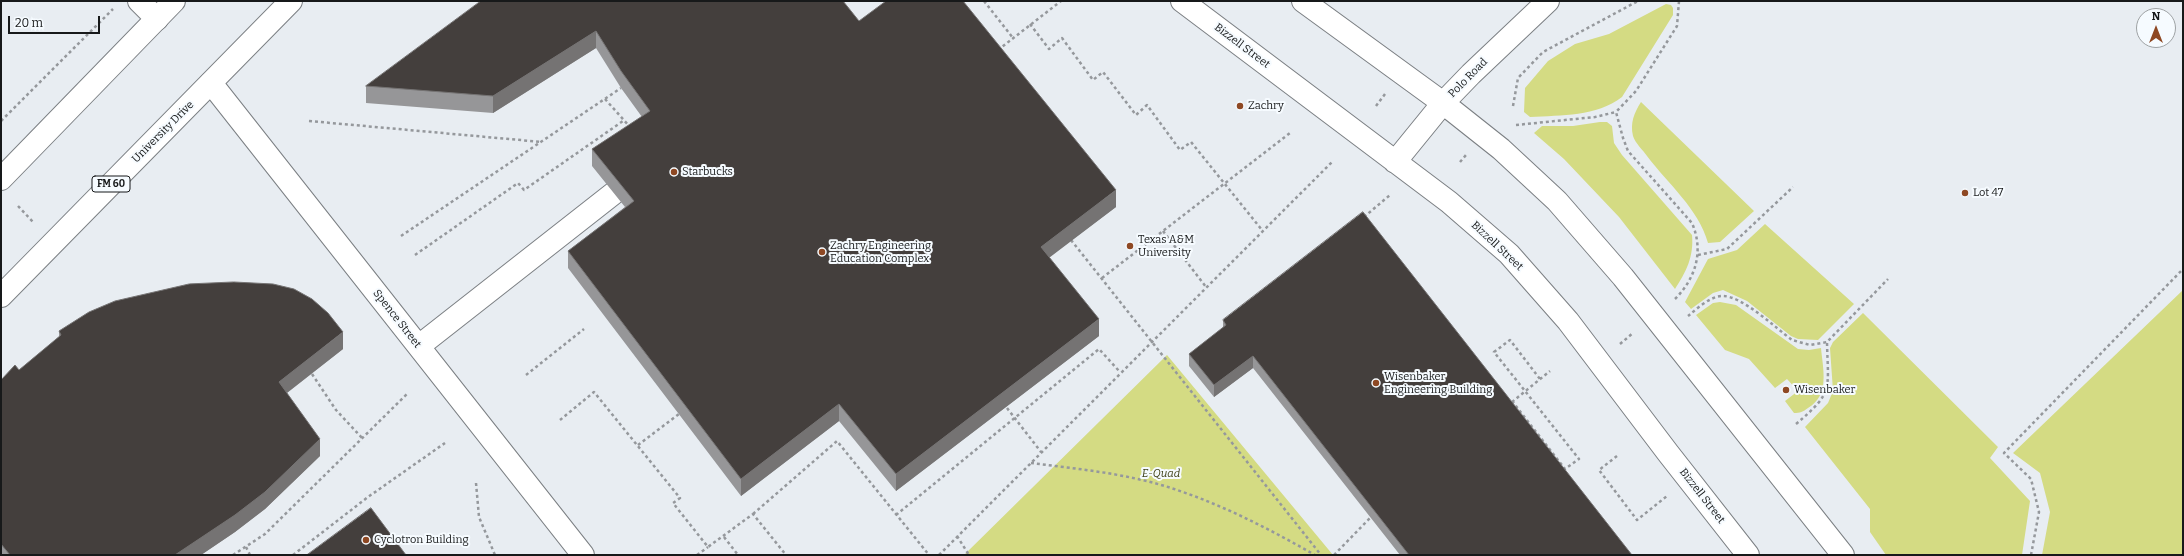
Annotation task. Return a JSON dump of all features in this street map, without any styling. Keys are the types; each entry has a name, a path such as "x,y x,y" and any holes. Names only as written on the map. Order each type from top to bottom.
{"street":[{"path":"139,1 157,19"},
{"path":"1,179 174,1"},
{"name":"University Drive","path":"4,286 211,83 291,1"},
{"name":"Bizzell Street","path":"1182,1 1449,202 1509,254 1568,321 1668,454 1748,555"},
{"path":"1303,1 1443,103 1501,149 1557,201 1599,248 1838,553"},
{"name":"Polo Road","path":"1395,162 1443,103 1471,74 1548,1"},
{"name":"Spence Street","path":"211,83 583,555"},
{"path":"419,346 614,193"}],"path":[{"path":"984,1 1013,38"},
{"path":"992,54 1061,1"},
{"path":"1513,106 1518,78 1543,52 1638,1"},
{"path":"1516,125 1595,117 1616,112 1636,91 1677,26 1679,1"},
{"path":"1,121 104,18"},
{"path":"1030,24 1049,49 1062,38 1093,80 1103,72 1136,115 1147,105 1180,150 1190,142 1262,230"},
{"path":"401,236 543,142 621,88"},
{"path":"605,99 633,131"},
{"path":"1616,112 1628,151 1692,223 1697,235 1698,255 1691,277 1684,290 1675,300"},
{"path":"310,120 543,142"},
{"path":"415,255 518,183 524,190 622,120"},
{"path":"1102,278 1290,133"},
{"path":"938,555 1262,230 1332,162"},
{"path":"1698,255 1727,249 1793,187"},
{"path":"1360,220 1390,196"},
{"path":"18,206 37,226"},
{"path":"1163,231 1206,287"},
{"path":"1072,240 1321,555"},
{"path":"2031,555 2038,512 2031,479 2004,454 2183,269"},
{"path":"1688,316 1706,303 1724,296 1740,302 1792,340 1800,344 1810,345 1827,342 1888,279"},
{"path":"526,375 584,329"},
{"path":"1619,344 1637,330"},
{"path":"1512,402 1565,469 1579,459 1494,352 1510,340 1540,379"},
{"path":"1796,424 1818,406 1827,390 1827,342"},
{"path":"896,515 1099,349 1120,372"},
{"path":"1507,407 1550,371"},
{"path":"312,374 336,410 363,439"},
{"path":"560,420 594,392 680,498 673,504 708,547"},
{"path":"233,555 265,534 407,394"},
{"path":"1007,408 1041,452"},
{"path":"638,445 679,414"},
{"path":"697,555 724,537 753,514 837,441 928,555"},
{"path":"294,555 368,497 445,443"},
{"path":"1617,456 1599,470 1637,520 1667,496"},
{"path":"1030,463 1121,477 1177,490 1243,517 1314,555"},
{"path":"476,483 479,517 495,555"},
{"path":"753,514 786,555"},
{"path":"1334,555 1370,518"},
{"path":"957,536 969,555"},
{"path":"724,537 738,555"},
{"path":"246,547 250,555"}],"green space":[{"path":"1666,4 1671,5 1673,8 1673,15 1622,97 1612,104 1590,112 1578,114 1530,117 1524,112 1525,88 1548,61 1575,44 1609,34"},
{"path":"1641,102 1754,211 1720,242 1708,243 1703,230 1690,207 1635,141 1632,131 1632,122 1636,110"},
{"path":"1607,122 1612,126 1614,143 1622,155 1692,235 1692,250 1688,264 1675,289 1619,217 1564,159 1534,133 1542,126 1573,126"},
{"path":"1765,224 1854,304 1818,340 1798,339 1791,336 1747,301 1723,290 1713,293 1691,309 1685,302 1708,259 1737,250"},
{"path":"2183,290 2183,555 2042,555 2050,512 2040,473 2013,453"},
{"path":"1720,302 1736,305 1798,349 1809,350 1821,348 1824,381 1820,396 1815,403 1803,411 1794,413 1785,401 1798,391 1787,379 1775,388 1749,359 1725,350 1696,315 1713,303"},
{"path":"1863,313 1998,447 1990,458 2030,501 2022,555 1886,555 1870,532 1870,509 1805,427 1828,403 1833,391 1830,348 1833,342"},
{"name":"E-Quad","path":"1167,355 1333,555 964,555"}],"building":[{"name":"Zachry Engineering Education Complex","path":"481,1 843,1 859,21 886,1 963,1 1116,190 1041,247 1099,319 896,474 839,404 741,479 568,251 634,201 592,149 650,111 621,71 596,31 493,96 366,86"},
{"name":"Wisenbaker Engineering Building","path":"1363,212 1632,555 1409,555 1253,356 1214,385 1189,354 1226,325 1223,320"},
{"path":"234,282 273,284 294,289 312,299 328,313 343,332 279,382 320,439 265,492 235,515 175,555 10,555 1,544 1,380 15,365 19,370 61,335 59,331 89,312 115,301 189,284"},
{"path":"371,508 406,555 307,555"}],"place":[{"name":"Zachry","path":"1240,106"},
{"name":"Starbucks","path":"674,172"},
{"name":"Lot 47","path":"1965,193"},
{"name":"Texas A&M University","path":"1130,246"},
{"name":"Zachry Engineering Education Complex","path":"822,252"},
{"name":"Wisenbaker Engineering Building","path":"1376,383"},
{"name":"Wisenbaker","path":"1786,390"},
{"name":"Cyclotron Building","path":"366,540"}]}
